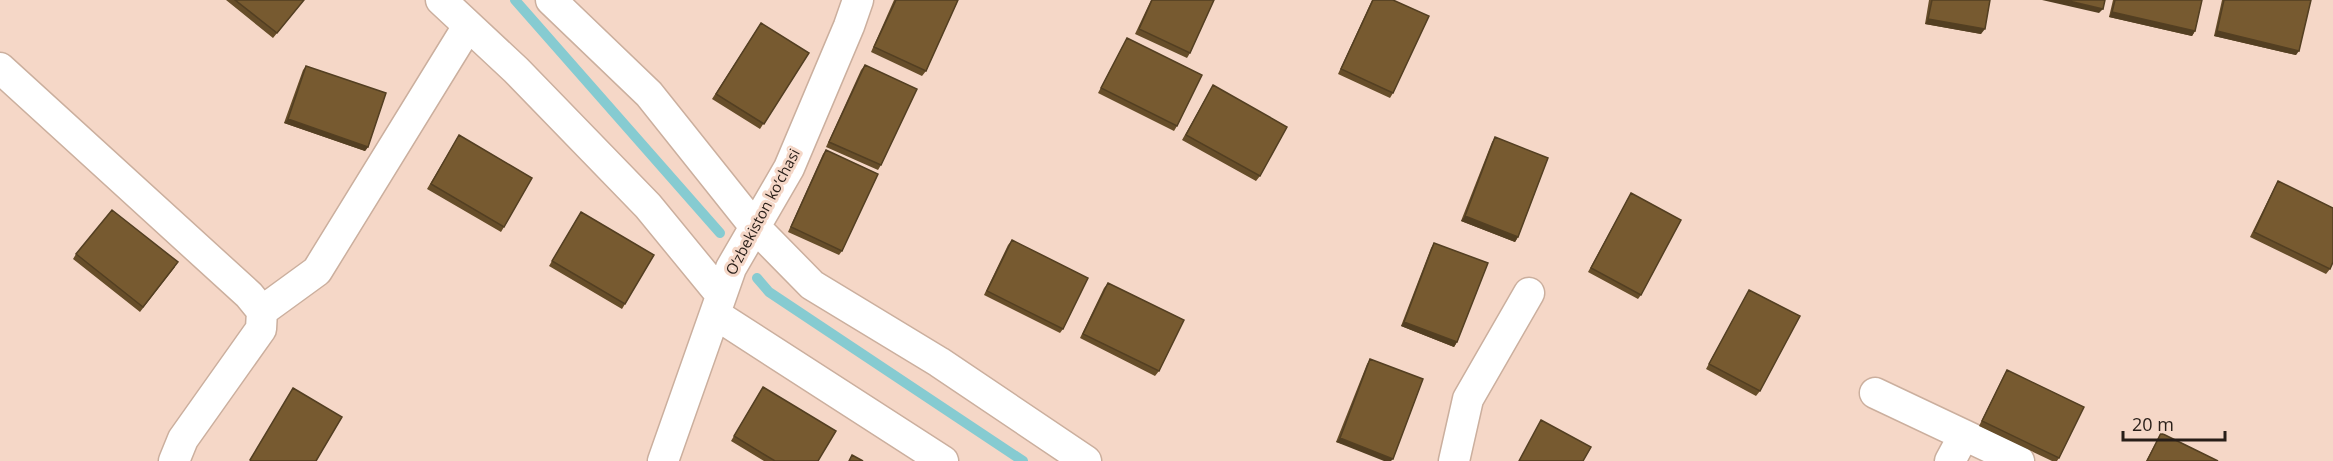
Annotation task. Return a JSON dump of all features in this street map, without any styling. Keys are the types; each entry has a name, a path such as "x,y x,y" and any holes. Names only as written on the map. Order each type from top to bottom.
{"street":[{"path":"441,0 516,70 648,206 718,305 943,461"},
{"path":"551,0 649,94 755,227 812,285 939,362 1086,461"},
{"name":"O‘zbekiston ko‘chasi","path":"663,461 731,268 789,168 858,0"},
{"path":"262,311 317,271 468,26"},
{"path":"0,68 249,295 262,311 261,329 183,439 174,461"},
{"path":"1454,461 1468,399 1529,293"},
{"path":"1875,393 2019,461"},
{"path":"1950,461 1964,435"}],"building":[{"path":"235,0 304,0 277,33"},
{"path":"896,0 958,0 926,71 874,47"},
{"path":"1152,0 1214,0 1190,53 1139,29"},
{"path":"1373,0 1393,0 1429,16 1393,93 1341,69"},
{"path":"1932,0 1990,0 1985,29 1928,19"},
{"path":"2065,0 2105,0 2103,9"},
{"path":"2115,0 2202,0 2195,31 2112,12"},
{"path":"2224,0 2311,0 2299,51 2217,31"},
{"path":"761,23 809,53 764,124 716,94"},
{"path":"1127,38 1202,75 1177,126 1101,88"},
{"path":"865,65 917,89 881,165 829,142"},
{"path":"306,66 386,93 368,147 288,119"},
{"path":"1213,85 1287,127 1260,176 1186,135"},
{"path":"459,135 532,178 504,227 431,184"},
{"path":"1495,137 1548,158 1518,237 1465,216"},
{"path":"826,150 878,174 842,251 791,227"},
{"path":"2278,181 2333,208 2333,262 2330,269 2254,232"},
{"path":"1631,193 1681,220 1641,295 1591,268"},
{"path":"112,210 178,262 143,307 76,254"},
{"path":"581,212 654,255 625,304 552,261"},
{"path":"1012,240 1088,278 1063,329 987,291"},
{"path":"1434,243 1488,263 1457,342 1404,322"},
{"path":"1108,283 1184,320 1159,371 1083,334"},
{"path":"1749,290 1800,316 1760,391 1709,364"},
{"path":"1370,359 1423,379 1393,459 1340,438"},
{"path":"2007,370 2084,407 2059,458 1982,421"},
{"path":"763,387 836,431 818,461 775,461 734,436"},
{"path":"293,388 342,417 316,461 251,461 250,460"},
{"path":"1541,420 1591,447 1583,461 1519,461"},
{"path":"2161,433 2218,461 2147,461"},
{"path":"852,455 863,461 849,461"}],"waterway":[{"path":"515,0 720,233"},
{"path":"757,278 769,292 1023,461"}]}
